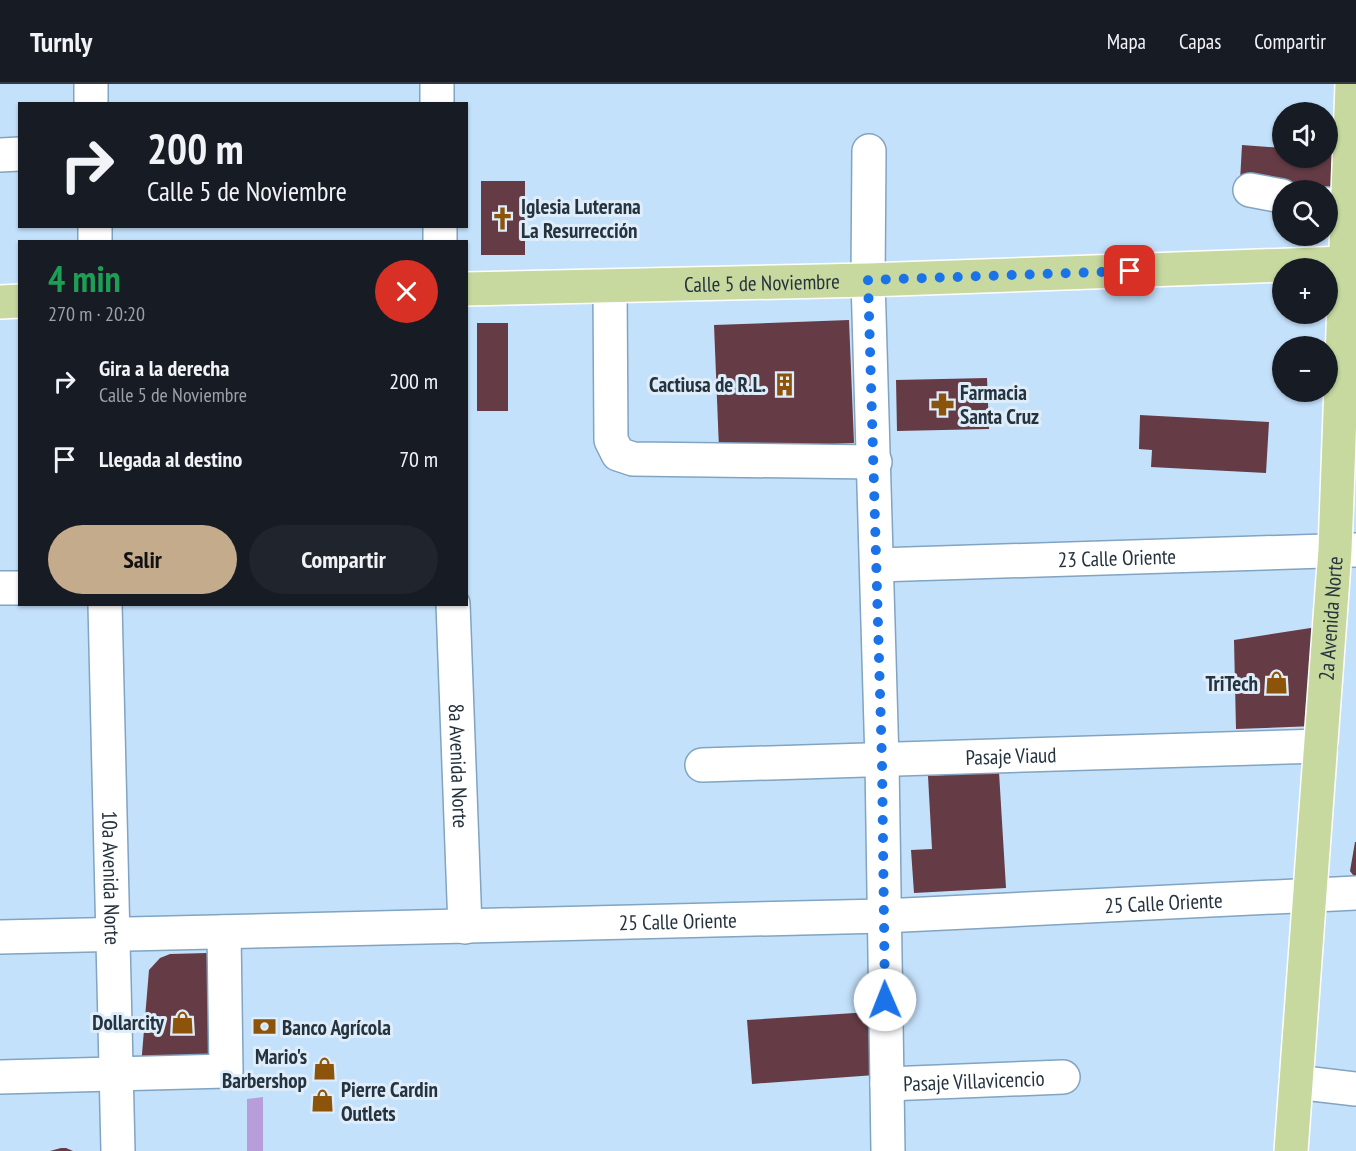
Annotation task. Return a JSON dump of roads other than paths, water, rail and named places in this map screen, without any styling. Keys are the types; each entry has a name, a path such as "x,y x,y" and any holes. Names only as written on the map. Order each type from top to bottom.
{"main road":[{"name":"2a Avenida Norte","path":"1338,198 1352,84"},
{"name":"2a Avenida Norte","path":"1291,1151 1321,746 1346,550 1344,263 1338,214"},
{"name":"Calle 5 de Noviembre","path":"468,289 868,280 1344,263"},
{"path":"0,302 18,301"}],"street":[{"path":"91,84 91,102"},
{"path":"437,84 437,102"},
{"path":"869,151 868,280 882,762 888,1151"},
{"path":"0,154 18,154"},
{"path":"1250,190 1272,194"},
{"path":"610,287 611,440 618,454 633,459 874,462"},
{"name":"23 Calle Oriente","path":"877,565 1346,550"},
{"path":"0,588 18,588"},
{"name":"10a Avenida Norte","path":"105,606 118,1151"},
{"name":"8a Avenida Norte","path":"453,606 465,927"},
{"name":"Pasaje Viaud","path":"702,765 882,762 1321,746"},
{"name":"25 Calle Oriente","path":"0,937 883,916 1356,893"},
{"path":"0,1077 226,1071 224,932"},
{"name":"Pasaje Villavicencio","path":"886,1084 1063,1077"},
{"path":"1296,1082 1356,1089"}],"place":[{"name":"Iglesia Luterana La Resurrección","path":"503,218"},
{"name":"Cactiusa de R.L.","path":"784,384"},
{"name":"Farmacia Santa Cruz","path":"942,404"},
{"name":"TriTech","path":"1276,683"},
{"name":"Dollarcity","path":"182,1022"},
{"name":"Banco Agrícola","path":"264,1027"},
{"name":"Mario's Barbershop","path":"325,1068"},
{"name":"Pierre Cardin Outlets","path":"323,1101"}]}
